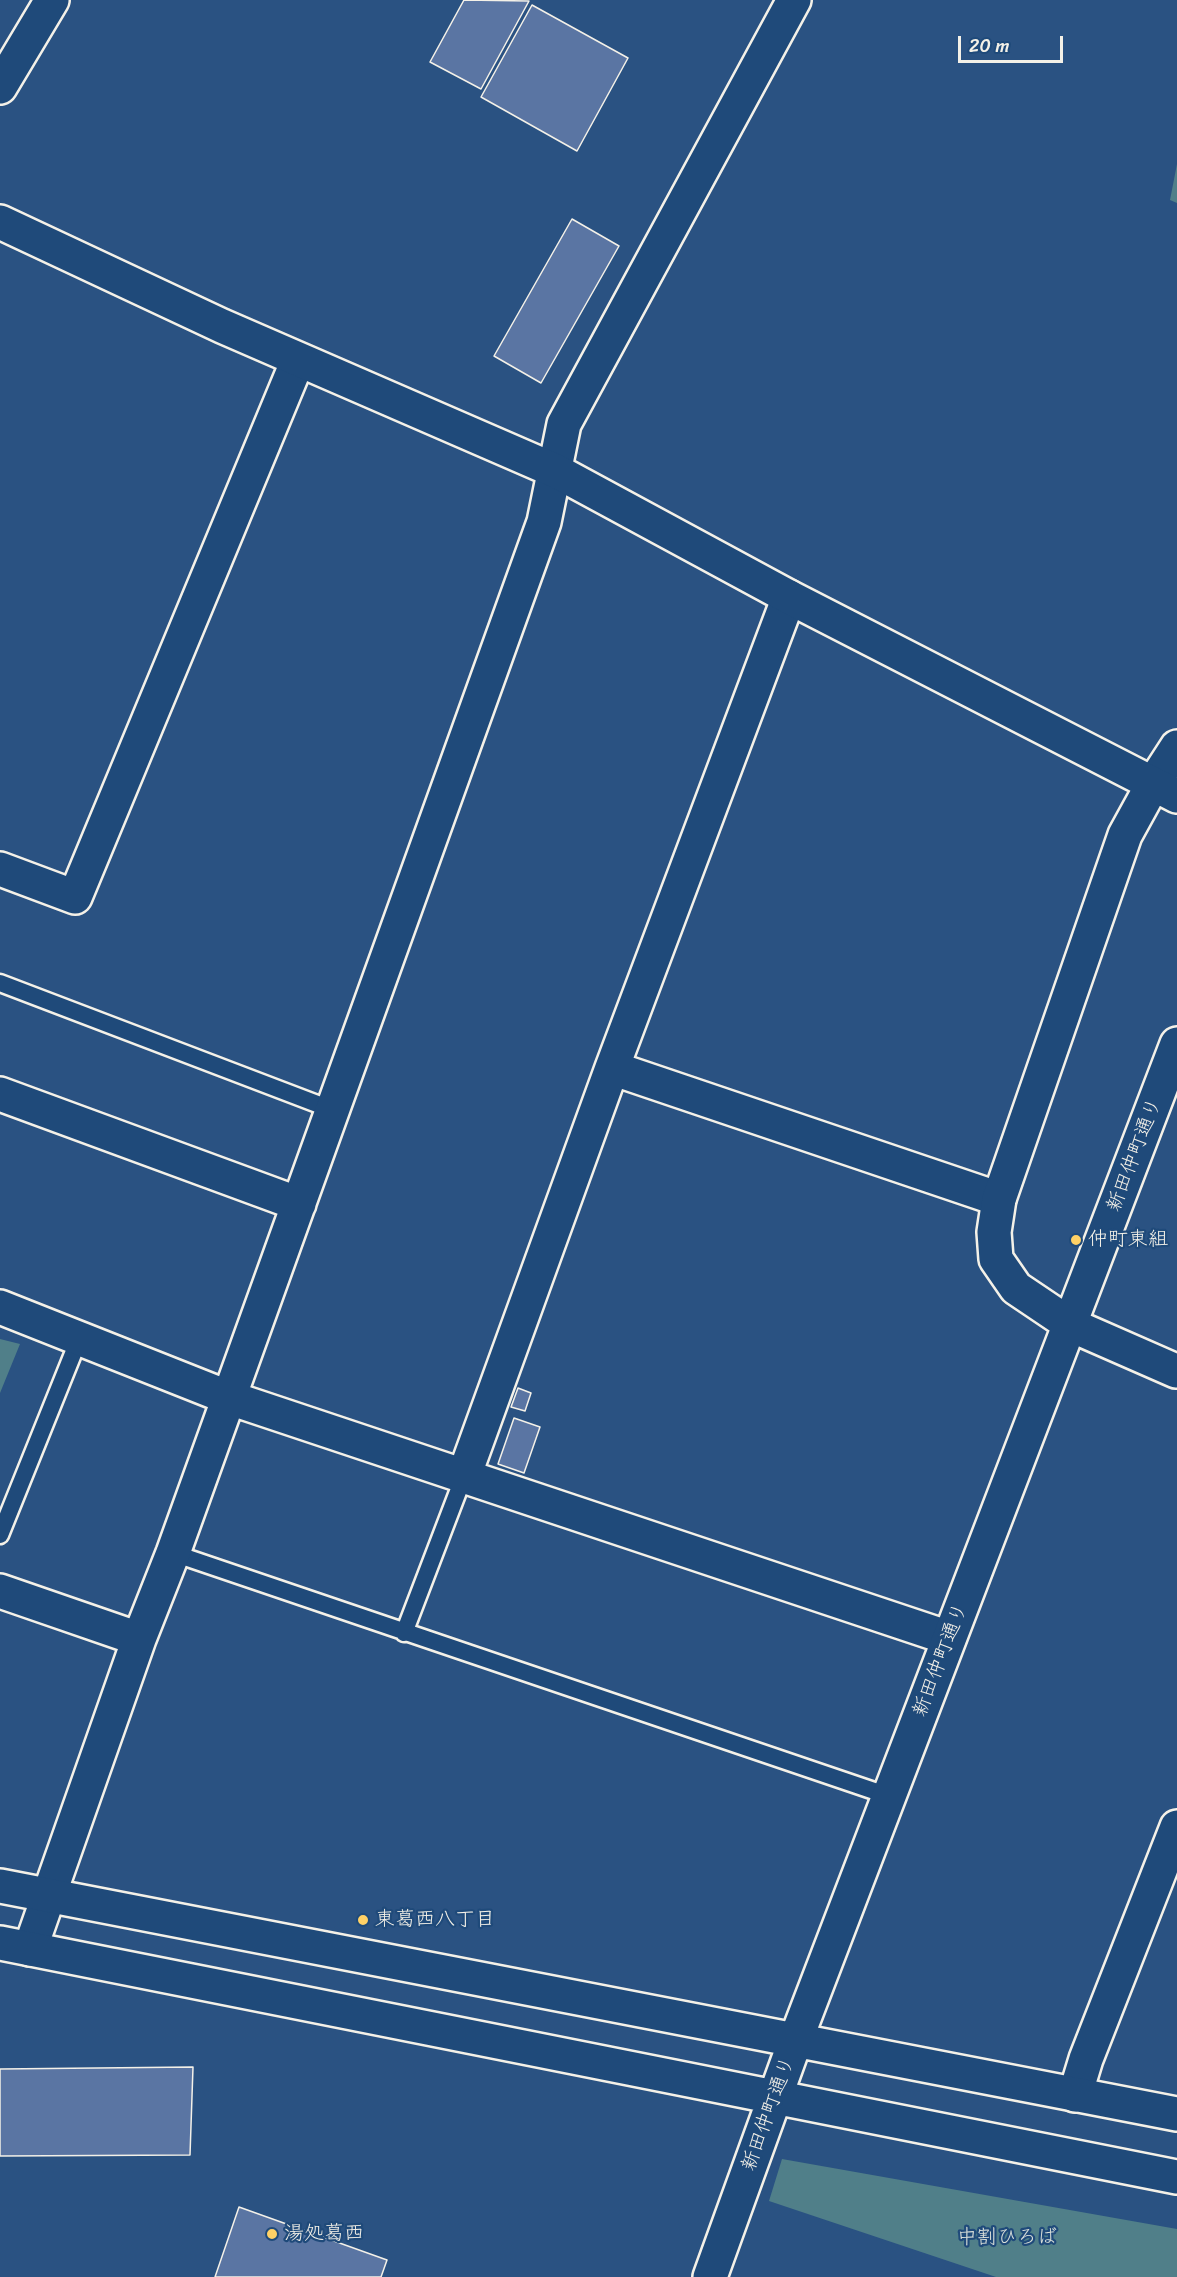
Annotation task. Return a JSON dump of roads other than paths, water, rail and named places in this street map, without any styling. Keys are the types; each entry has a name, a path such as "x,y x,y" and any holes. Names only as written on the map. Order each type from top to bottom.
{"street":[{"path":"0,87 52,0"},
{"path":"794,0 564,424 544,522 333,1110 139,1639 49,1896 15,1946 1177,2176"},
{"path":"0,222 298,360 556,471 789,597 1165,790"},
{"path":"0,869 75,897 298,360"},
{"path":"464,1476 612,1068 789,597"},
{"path":"1176,1372 1071,1324 1016,1288 996,1259 994,1232 999,1199 1125,835 1165,790 1177,747"},
{"name":"新田仲町通り","path":"710,2277 796,2039 1177,1044"},
{"path":"612,1068 999,1199"},
{"path":"0,1094 299,1204"},
{"path":"0,1307 227,1397 949,1638"},
{"path":"0,1591 139,1639"},
{"path":"1075,2095 1096,2031 1177,1827"},
{"path":"0,1886 1177,2114"}],"lane":[{"path":"0,983 333,1110"},
{"path":"0,1535 79,1339"},
{"path":"404,1633 464,1476"},
{"path":"172,1553 889,1796"}],"place":[{"name":"仲町東組","path":"1076,1240"},
{"name":"東葛西八丁目","path":"363,1920"},
{"name":"湯処葛西","path":"272,2234"}],"park label":[{"name":"中割ひろば","path":"1007,2238"}]}
